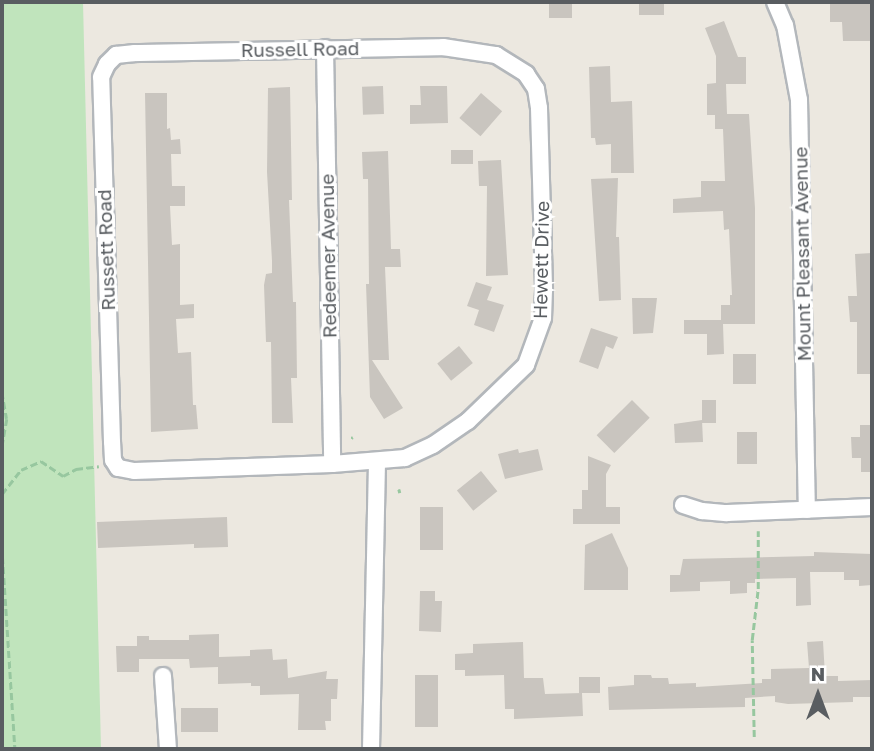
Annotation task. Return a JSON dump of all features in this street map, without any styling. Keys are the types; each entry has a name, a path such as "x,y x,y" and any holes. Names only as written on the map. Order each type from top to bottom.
{"street":[{"name":"Mount Pleasant Avenue","path":"775,2 785,25 799,100 807,510"},
{"name":"Russell Road","path":"135,53 325,48 465,48"},
{"name":"Redeemer Avenue","path":"325,48 332,464"},
{"name":"Hewett Drive","path":"116,465 134,471 377,463 405,458 433,445 468,421 526,365 543,318 539,108 536,89 526,74 496,55 465,48"},
{"name":"Russett Road","path":"116,465 101,77 116,55 135,53"},
{"path":"371,749 377,463"},
{"path":"683,505 702,511 727,513 872,507"},
{"path":"163,676 168,749"}],"path":[{"path":"2,392 7,419 2,447"},
{"path":"2,494 21,470 41,461 63,477 76,469 116,465"},
{"path":"754,737 752,640 758,589 758,531"},
{"path":"2,546 15,749"}],"green space":[{"path":"2,2 83,2 101,749 2,749"}],"building":[{"path":"549,2 572,2 572,18 549,18"},
{"path":"639,2 664,2 664,15 639,15"},
{"path":"830,2 872,2 872,41 843,41 842,22 830,22"},
{"path":"724,21 738,57 746,57 746,84 726,84 727,114 749,114 755,208 755,324 723,324 724,354 707,355 707,334 684,334 684,320 721,320 721,305 730,305 732,295 729,229 724,230 723,211 673,213 673,199 701,197 701,181 725,181 723,129 715,129 715,115 707,115 707,84 716,83 716,56 705,28"},
{"path":"610,66 611,102 632,101 634,173 611,173 611,144 596,145 595,138 591,138 589,67"},
{"path":"383,86 384,114 363,115 362,87"},
{"path":"420,86 447,86 448,123 410,124 410,105 421,105"},
{"path":"290,87 292,200 289,200 293,302 296,302 297,378 291,378 293,423 272,423 271,342 266,342 264,285 266,274 272,273 267,172 268,88"},
{"path":"145,93 167,93 167,129 170,128 171,140 180,139 181,154 171,154 172,186 185,186 185,206 170,206 172,245 180,244 180,305 194,304 194,318 176,319 178,353 191,352 193,405 196,405 198,429 151,432"},
{"path":"481,93 502,111 480,136 459,118"},
{"path":"451,150 473,150 473,164 451,164"},
{"path":"388,151 391,249 400,249 401,267 385,267 389,360 372,360 403,408 384,419 370,397 366,284 369,284 368,179 363,179 362,152"},
{"path":"501,160 508,275 486,276 487,186 479,186 478,161"},
{"path":"618,178 616,237 619,237 621,300 599,301 591,179"},
{"path":"872,253 872,374 857,374 857,322 850,322 848,296 857,296 855,254"},
{"path":"476,282 492,287 487,300 504,305 494,332 474,325 479,310 467,306"},
{"path":"632,298 657,298 653,333 633,334"},
{"path":"591,328 618,337 613,349 606,346 598,369 579,362"},
{"path":"459,346 473,363 451,381 437,364"},
{"path":"733,354 756,354 756,384 733,384"},
{"path":"632,400 650,418 614,453 597,435"},
{"path":"702,400 716,400 716,423 702,423"},
{"path":"702,420 703,442 675,443 674,424"},
{"path":"860,425 872,425 872,472 861,472 861,458 852,458 851,437 860,437"},
{"path":"737,432 757,432 757,464 737,464"},
{"path":"518,449 519,453 538,449 543,470 505,479 498,454"},
{"path":"588,456 611,465 606,474 606,507 620,507 620,524 573,524 573,509 582,509 582,490 588,490"},
{"path":"481,471 497,491 473,511 457,491"},
{"path":"420,507 443,507 443,550 420,550"},
{"path":"227,517 228,547 194,548 194,544 98,548 97,522"},
{"path":"612,533 628,568 628,590 584,590 585,545"},
{"path":"814,552 872,554 872,585 859,586 859,580 844,580 844,572 810,572 811,605 796,606 796,578 755,579 755,583 747,583 747,593 730,594 730,581 700,582 700,591 670,592 670,575 680,575 683,559 814,556"},
{"path":"420,591 435,591 435,601 442,601 441,632 419,631"},
{"path":"219,634 219,657 250,656 250,650 272,649 273,660 287,659 288,678 327,671 326,679 338,679 337,699 331,699 331,721 325,721 326,730 298,730 299,694 260,695 260,686 251,686 251,683 218,684 218,667 190,668 189,659 139,659 139,672 117,672 116,646 137,646 137,636 149,636 149,640 189,640 189,635"},
{"path":"823,641 825,676 838,676 838,681 872,680 872,697 853,697 853,702 788,704 775,702 775,696 745,698 745,707 609,710 608,687 634,685 634,675 668,678 669,684 696,683 696,687 762,683 762,679 771,679 771,669 809,668 807,642"},
{"path":"523,642 524,678 543,678 545,694 582,693 583,716 514,719 514,709 505,709 504,675 465,676 465,670 455,670 455,654 473,653 473,644"},
{"path":"415,675 438,675 438,727 415,727"},
{"path":"579,677 600,677 600,693 579,693"},
{"path":"181,708 218,708 218,732 181,732"}]}
